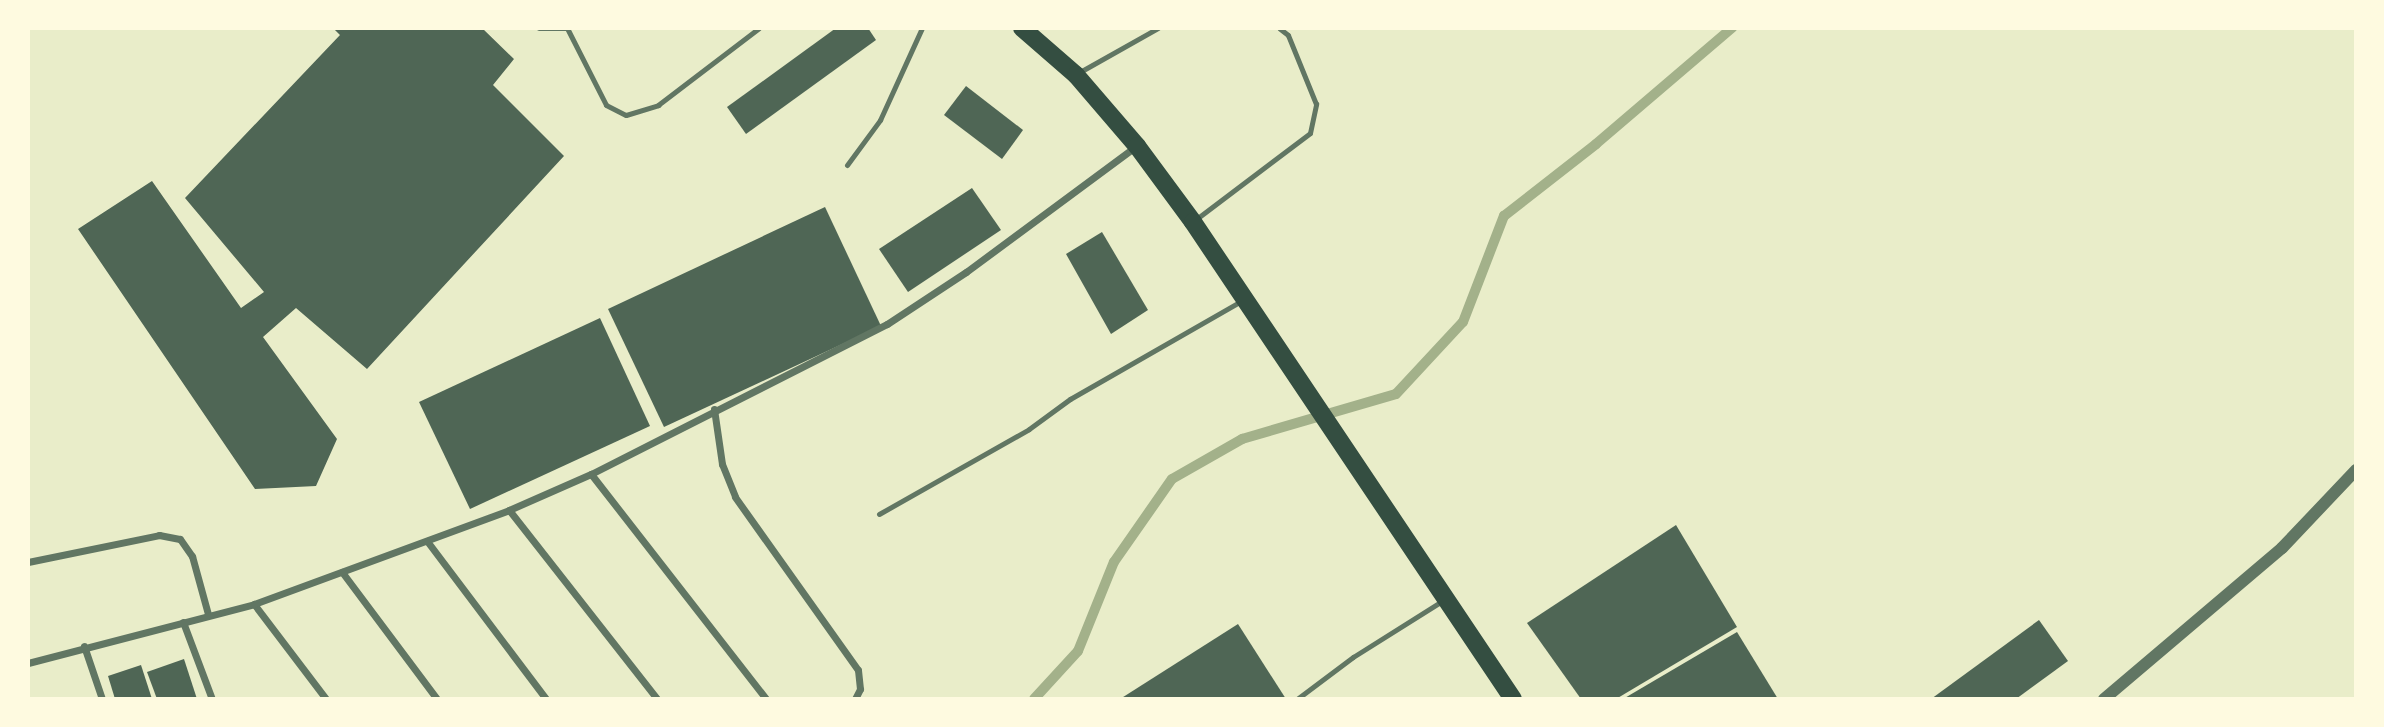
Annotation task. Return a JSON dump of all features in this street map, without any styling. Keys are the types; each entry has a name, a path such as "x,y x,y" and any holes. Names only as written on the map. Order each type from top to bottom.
{"main road":[{"path":"1022,28 1076,75 1137,146 1193,222 1368,480 1444,600 1513,699"}],"street":[{"path":"28,663 84,646 254,604 509,510 591,474 714,409 887,324 966,272 1137,146"},
{"path":"714,409 722,464 735,497 858,670 860,688 855,699"},
{"path":"2104,699 2282,548 2356,470"},
{"path":"591,474 766,699"},
{"path":"509,510 657,699"},
{"path":"28,562 147,537 180,539 192,556 208,614"},
{"path":"427,541 546,699"},
{"path":"342,572 437,699"},
{"path":"254,604 326,699"},
{"path":"183,622 212,699"},
{"path":"84,646 102,699"}],"lane":[{"path":"539,28 568,28 607,105 626,114 658,105 759,28"},
{"path":"847,165 880,120 922,28"},
{"path":"1076,75 1158,28"},
{"path":"1193,222 1310,132 1316,104 1288,35 1279,28"},
{"path":"879,514 1029,429 1070,399 1244,299"},
{"path":"1297,699 1353,657 1444,600"}],"building":[{"path":"333,28 482,28 514,59 493,85 564,156 367,369 296,308 263,337 337,439 316,486 255,489 78,229 152,181 241,308 264,292 185,198 340,35"},
{"path":"836,28 868,28 876,40 746,134 727,107"},
{"path":"966,86 1023,130 1002,159 944,115"},
{"path":"972,188 1001,230 908,292 879,249"},
{"path":"825,207 881,326 664,427 608,309"},
{"path":"1102,232 1148,310 1111,334 1066,254"},
{"path":"600,318 650,426 470,509 419,402"},
{"path":"1676,525 1737,627 1616,699 1581,699 1527,623"},
{"path":"2039,620 2068,661 2016,699 1931,699"},
{"path":"1238,624 1286,699 1120,699"},
{"path":"1737,632 1778,699 1623,699"},
{"path":"184,659 197,699 157,699 147,672"},
{"path":"141,665 152,699 115,699 108,676"}],"waterway":[{"path":"1034,699 1078,651 1114,562 1172,479 1242,439 1396,394 1463,322 1504,216 1596,144 1732,28"}]}
